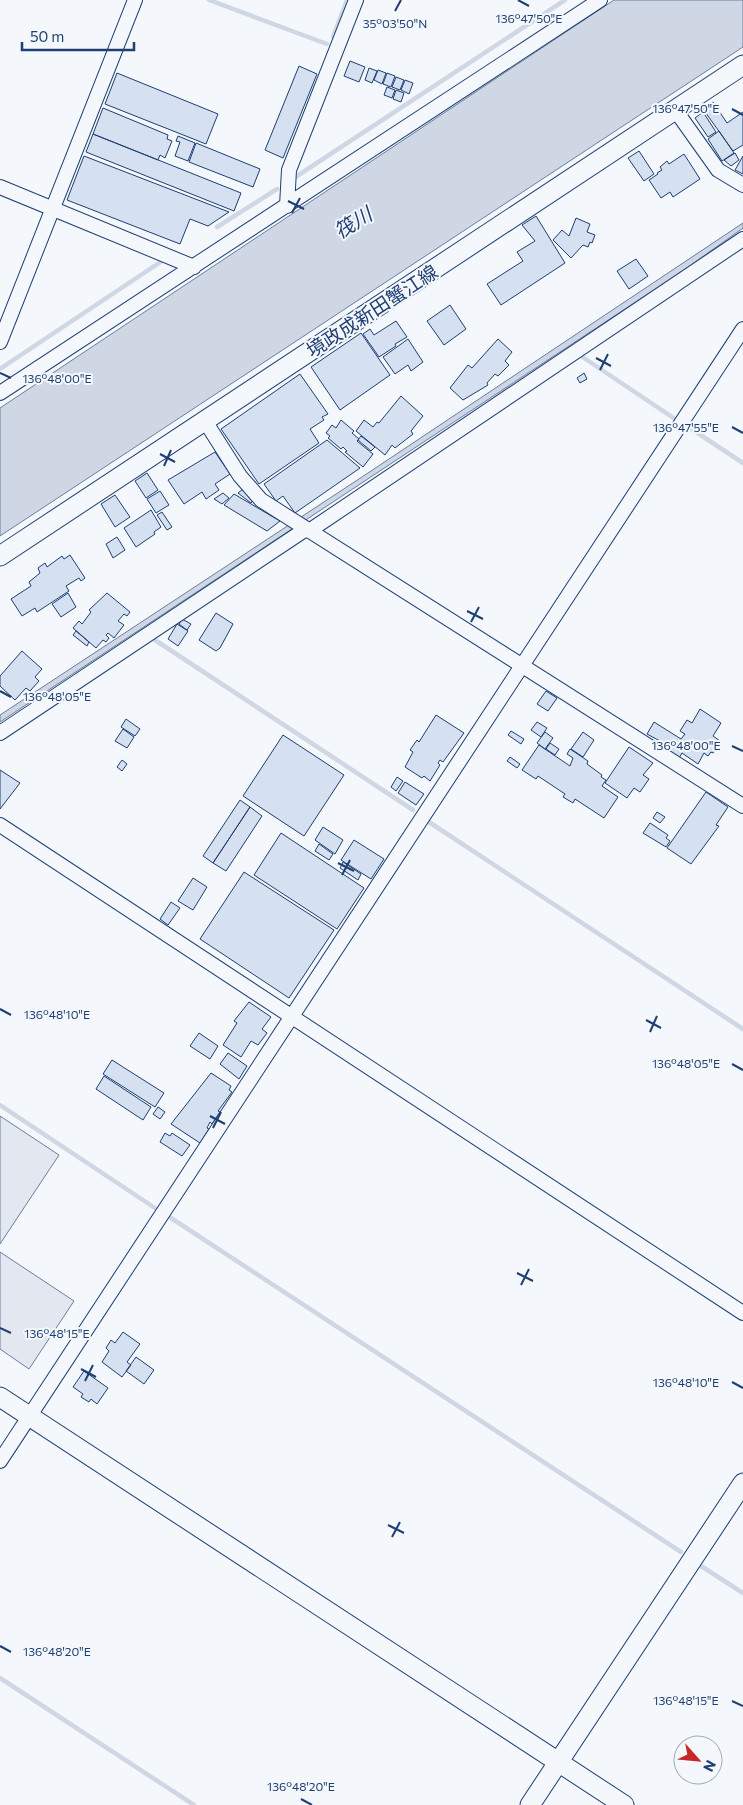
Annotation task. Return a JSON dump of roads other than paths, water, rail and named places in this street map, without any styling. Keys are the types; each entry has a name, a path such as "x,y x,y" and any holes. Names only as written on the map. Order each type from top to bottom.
{"street":[{"path":"0,342 135,0"},
{"path":"287,206 289,170 356,0"},
{"path":"0,393 600,0"},
{"name":"境政成新田蟹江線","path":"0,556 743,65"},
{"path":"676,111 718,170 743,185"},
{"path":"0,187 194,267"},
{"path":"0,733 302,527 743,239"},
{"path":"0,1462 290,1016 523,666 743,329"},
{"path":"204,421 240,476 261,500 743,806"},
{"path":"0,825 743,1313"},
{"path":"0,1397 624,1805"},
{"path":"530,1805 743,1483"}],"water":[{"name":"筏川","path":"614,0 743,0 743,47 0,536 0,408"},
{"path":"743,223 743,228 684,270 0,722 0,715"}],"waterway":[{"path":"209,0 327,44"},
{"path":"333,37 347,0"},
{"path":"294,178 565,0"},
{"path":"217,227 277,189"},
{"path":"0,369 165,259"},
{"path":"581,356 675,419"},
{"path":"690,428 743,463"},
{"path":"155,640 413,810"},
{"path":"429,822 743,1029"},
{"path":"0,1105 155,1208"},
{"path":"171,1218 681,1552"},
{"path":"701,1566 743,1593"},
{"path":"0,1678 194,1805"}]}
